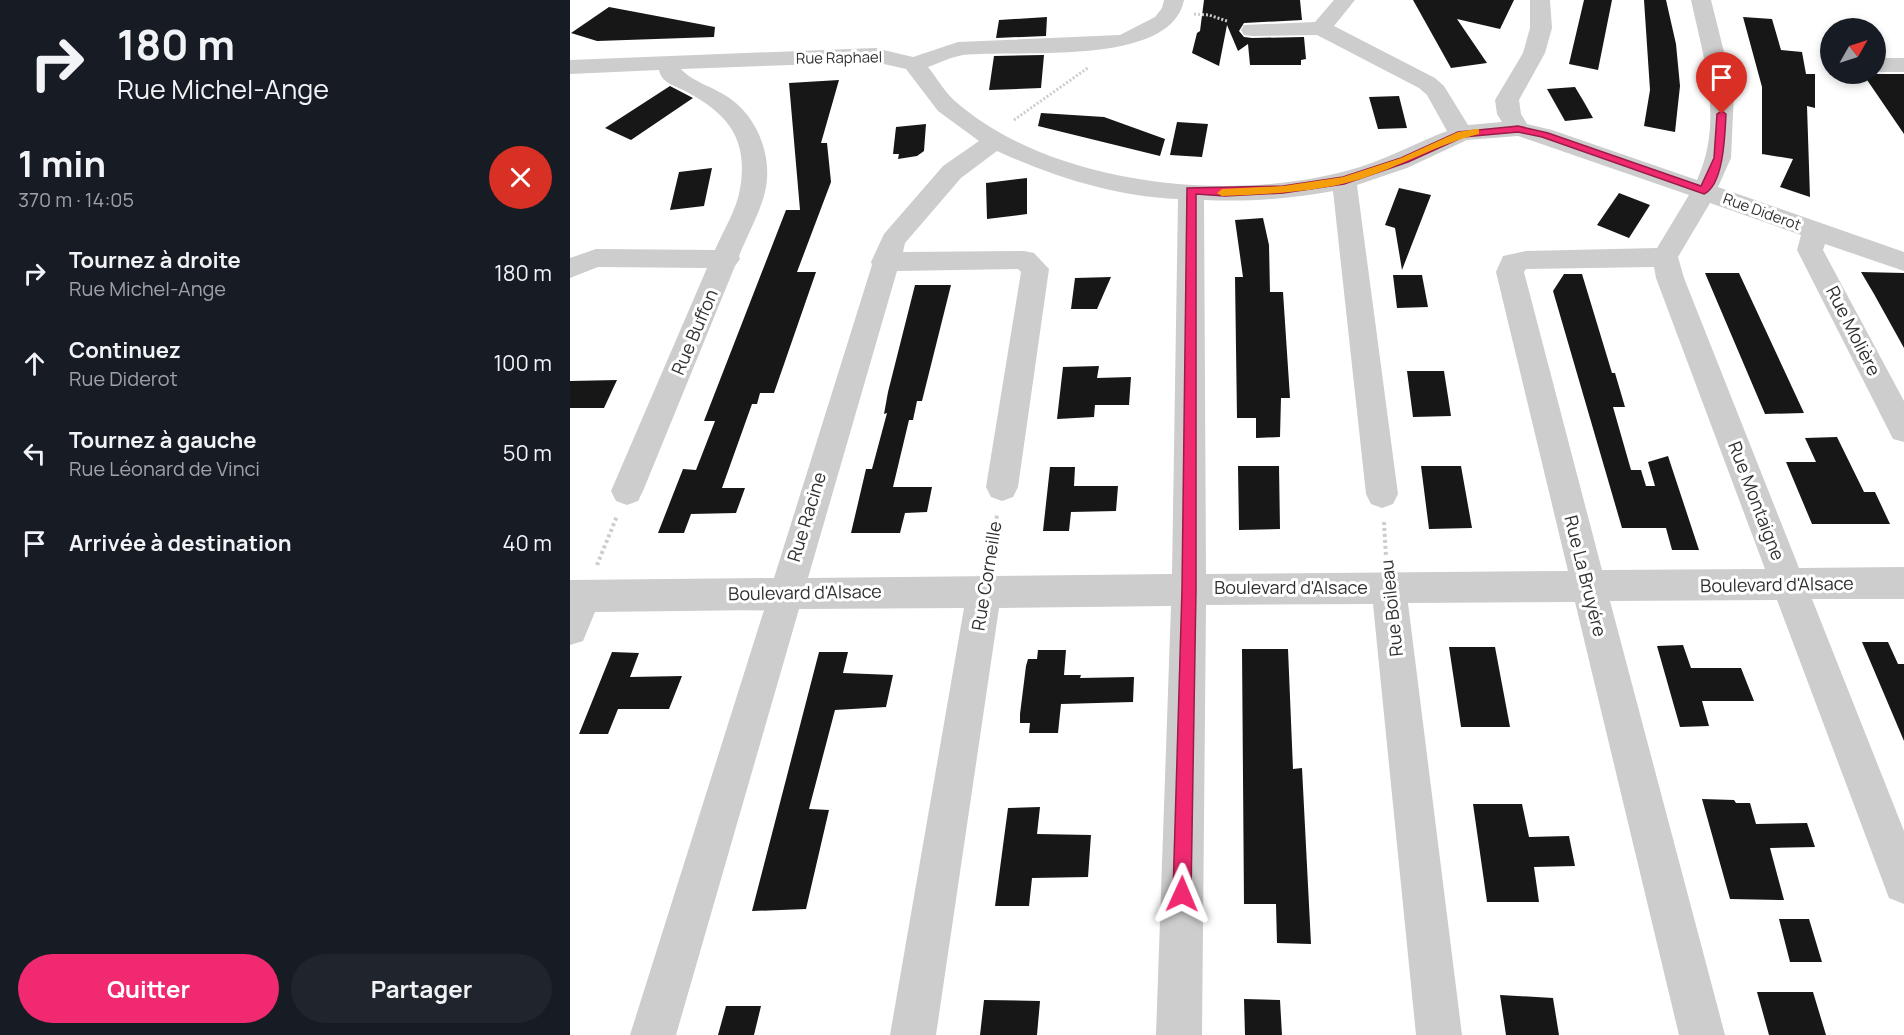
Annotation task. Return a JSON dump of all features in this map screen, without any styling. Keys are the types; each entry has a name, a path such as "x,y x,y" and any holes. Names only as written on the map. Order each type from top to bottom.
{"street":[{"path":"1321,28 1345,0"},
{"path":"1518,129 1509,114 1507,100 1522,80 1537,50 1541,23 1540,0"},
{"path":"1665,258 1704,190 1719,158 1723,92 1701,0"},
{"path":"915,64 958,49 1122,41 1139,36 1172,7"},
{"path":"1252,30 1321,28 1427,83 1436,91 1461,134"},
{"name":"Rue Raphael","path":"570,67 875,55 915,64"},
{"name":"Rue Buffon","path":"627,491 727,259 753,191 755,170 752,138 735,112 710,94 671,75 668,63"},
{"name":"Rue Diderot","path":"915,64 922,78 947,108 992,140 1052,167 1134,187 1225,193 1283,189 1344,180 1405,160 1461,134 1518,129 1544,135 1704,190 1904,262"},
{"path":"1886,64 1904,64"},
{"name":"Rue Racine","path":"653,1035 884,262 893,240 917,210 952,172 992,140"},
{"path":"1344,180 1382,494"},
{"path":"1179,1035 1189,589 1191,191"},
{"name":"Rue Molière","path":"1815,231 1810,249 1904,430"},
{"path":"570,268 596,258 727,259"},
{"name":"Rue Montaigne","path":"1665,258 1670,278 1904,883"},
{"name":"Rue La Bruyére","path":"1665,258 1526,260 1513,263 1510,272 1702,1035"},
{"path":"884,262 1024,260 1035,269 1002,487"},
{"name":"Boulevard d'Alsace","path":"577,596 1904,584"},
{"name":"Rue Boileau","path":"1389,588 1439,1035"},
{"name":"Rue Corneille","path":"913,1035 984,591"},
{"path":"570,629 577,596"}],"path":[{"path":"1172,7 1209,15 1252,30"},
{"path":"992,140 1122,41"},
{"name":"Rue Corneille","path":"984,591 1002,487"},
{"path":"577,596 627,491"},
{"name":"Rue Boileau","path":"1382,494 1389,588"}],"building":[{"path":"1204,0 1300,0 1302,20 1244,23 1239,31 1244,37 1252,38 1304,37 1306,59 1301,60 1301,65 1250,65 1248,44 1238,51 1227,25 1219,66 1192,53 1197,33 1200,31"},
{"path":"1413,0 1514,0 1500,29 1457,19 1487,63 1451,68"},
{"path":"1584,0 1612,0 1598,70 1569,64"},
{"path":"1644,0 1666,0 1676,44 1680,86 1675,132 1644,126 1650,90"},
{"path":"609,7 715,27 714,37 597,41 571,33"},
{"path":"1047,17 1046,36 996,38 999,20"},
{"path":"1743,17 1772,19 1781,50 1802,52 1806,74 1815,74 1815,108 1807,106 1810,197 1780,187 1793,159 1762,154 1762,87"},
{"path":"1044,55 1041,88 989,90 994,56"},
{"path":"1886,74 1904,74 1904,134 1870,84 1886,84"},
{"path":"839,80 821,143 827,143 831,182 797,272 816,272 774,393 760,393 757,404 752,404 722,488 745,488 736,513 691,514 684,533 658,533 683,469 696,470 715,421 704,421 786,210 800,210 789,83"},
{"path":"670,86 693,98 631,140 605,128"},
{"path":"1575,87 1593,118 1565,121 1547,89"},
{"path":"1399,96 1407,128 1378,129 1369,97"},
{"path":"1041,113 1104,117 1165,139 1160,156 1038,126"},
{"path":"1177,122 1208,124 1202,157 1170,155"},
{"path":"926,124 924,151 917,156 898,159 899,154 893,154 896,127"},
{"path":"712,168 704,206 670,210 679,172"},
{"path":"1027,178 1027,214 987,219 986,183"},
{"path":"1399,188 1431,195 1402,270 1395,228 1385,225"},
{"path":"1619,193 1650,205 1629,238 1597,225"},
{"path":"1263,218 1269,245 1270,292 1283,292 1290,398 1281,398 1280,437 1256,438 1256,418 1237,418 1235,277 1243,277 1235,220"},
{"path":"1861,272 1904,273 1904,348 1874,294"},
{"path":"1705,273 1739,273 1804,413 1765,414"},
{"path":"1564,274 1582,274 1612,373 1615,373 1625,407 1613,407 1631,470 1641,470 1646,486 1655,486 1648,462 1668,456 1699,550 1672,550 1666,528 1622,528 1553,291"},
{"path":"1393,275 1422,275 1428,307 1397,308"},
{"path":"1111,277 1097,309 1071,309 1075,278"},
{"path":"915,285 951,285 922,401 917,401 913,420 909,420 893,487 932,487 927,512 905,513 900,533 851,533 866,469 872,469 887,413 884,414 888,392"},
{"path":"1099,366 1097,378 1131,377 1129,405 1095,405 1094,417 1057,419 1063,367"},
{"path":"1407,371 1444,371 1451,416 1413,417"},
{"path":"617,380 604,408 570,408 570,381"},
{"path":"1837,437 1864,492 1875,492 1890,524 1812,524 1786,462 1816,462 1805,438"},
{"path":"1238,466 1279,466 1280,529 1239,530"},
{"path":"1421,466 1461,466 1472,528 1429,529"},
{"path":"1050,467 1075,467 1074,486 1118,486 1116,511 1071,512 1069,531 1043,531"},
{"path":"1862,642 1888,642 1898,664 1904,664 1904,741"},
{"path":"1683,645 1691,668 1741,668 1754,701 1702,701 1709,726 1680,727 1657,646"},
{"path":"1449,647 1495,647 1510,727 1461,727"},
{"path":"1242,649 1288,649 1293,769 1302,768 1311,944 1277,943 1276,904 1244,904"},
{"path":"1038,650 1066,650 1064,675 1081,675 1080,678 1134,677 1133,702 1061,704 1058,733 1029,733 1030,723 1020,723 1020,714 1026,666 1028,659 1037,659"},
{"path":"612,652 639,653 630,677 682,676 669,709 618,709 608,734 579,734"},
{"path":"819,652 848,652 843,673 893,675 886,707 835,710 809,809 829,810 806,909 752,911"},
{"path":"1702,799 1750,803 1756,824 1807,823 1815,847 1770,848 1784,900 1730,899"},
{"path":"1473,804 1522,804 1529,837 1569,836 1575,866 1534,867 1539,902 1487,902"},
{"path":"1040,807 1037,834 1091,835 1088,877 1032,878 1029,906 995,906 1008,808"},
{"path":"1779,919 1809,919 1822,962 1790,962"},
{"path":"1757,992 1813,992 1826,1035 1769,1035"},
{"path":"1500,995 1553,998 1559,1035 1506,1035"},
{"path":"1244,999 1280,1000 1282,1035 1245,1035"},
{"path":"984,1000 1040,1001 1037,1035 980,1035"},
{"path":"726,1006 761,1006 754,1035 718,1035"}],"slow traffic":[{"path":"1222,193 1283,189 1344,180 1405,160 1461,134 1476,132"}],"route":[{"path":"1182,894 1189,589 1191,191 1225,193 1283,189 1344,180 1405,160 1461,134 1491,129 1518,129 1544,135 1704,190 1719,158 1722,114"}]}
